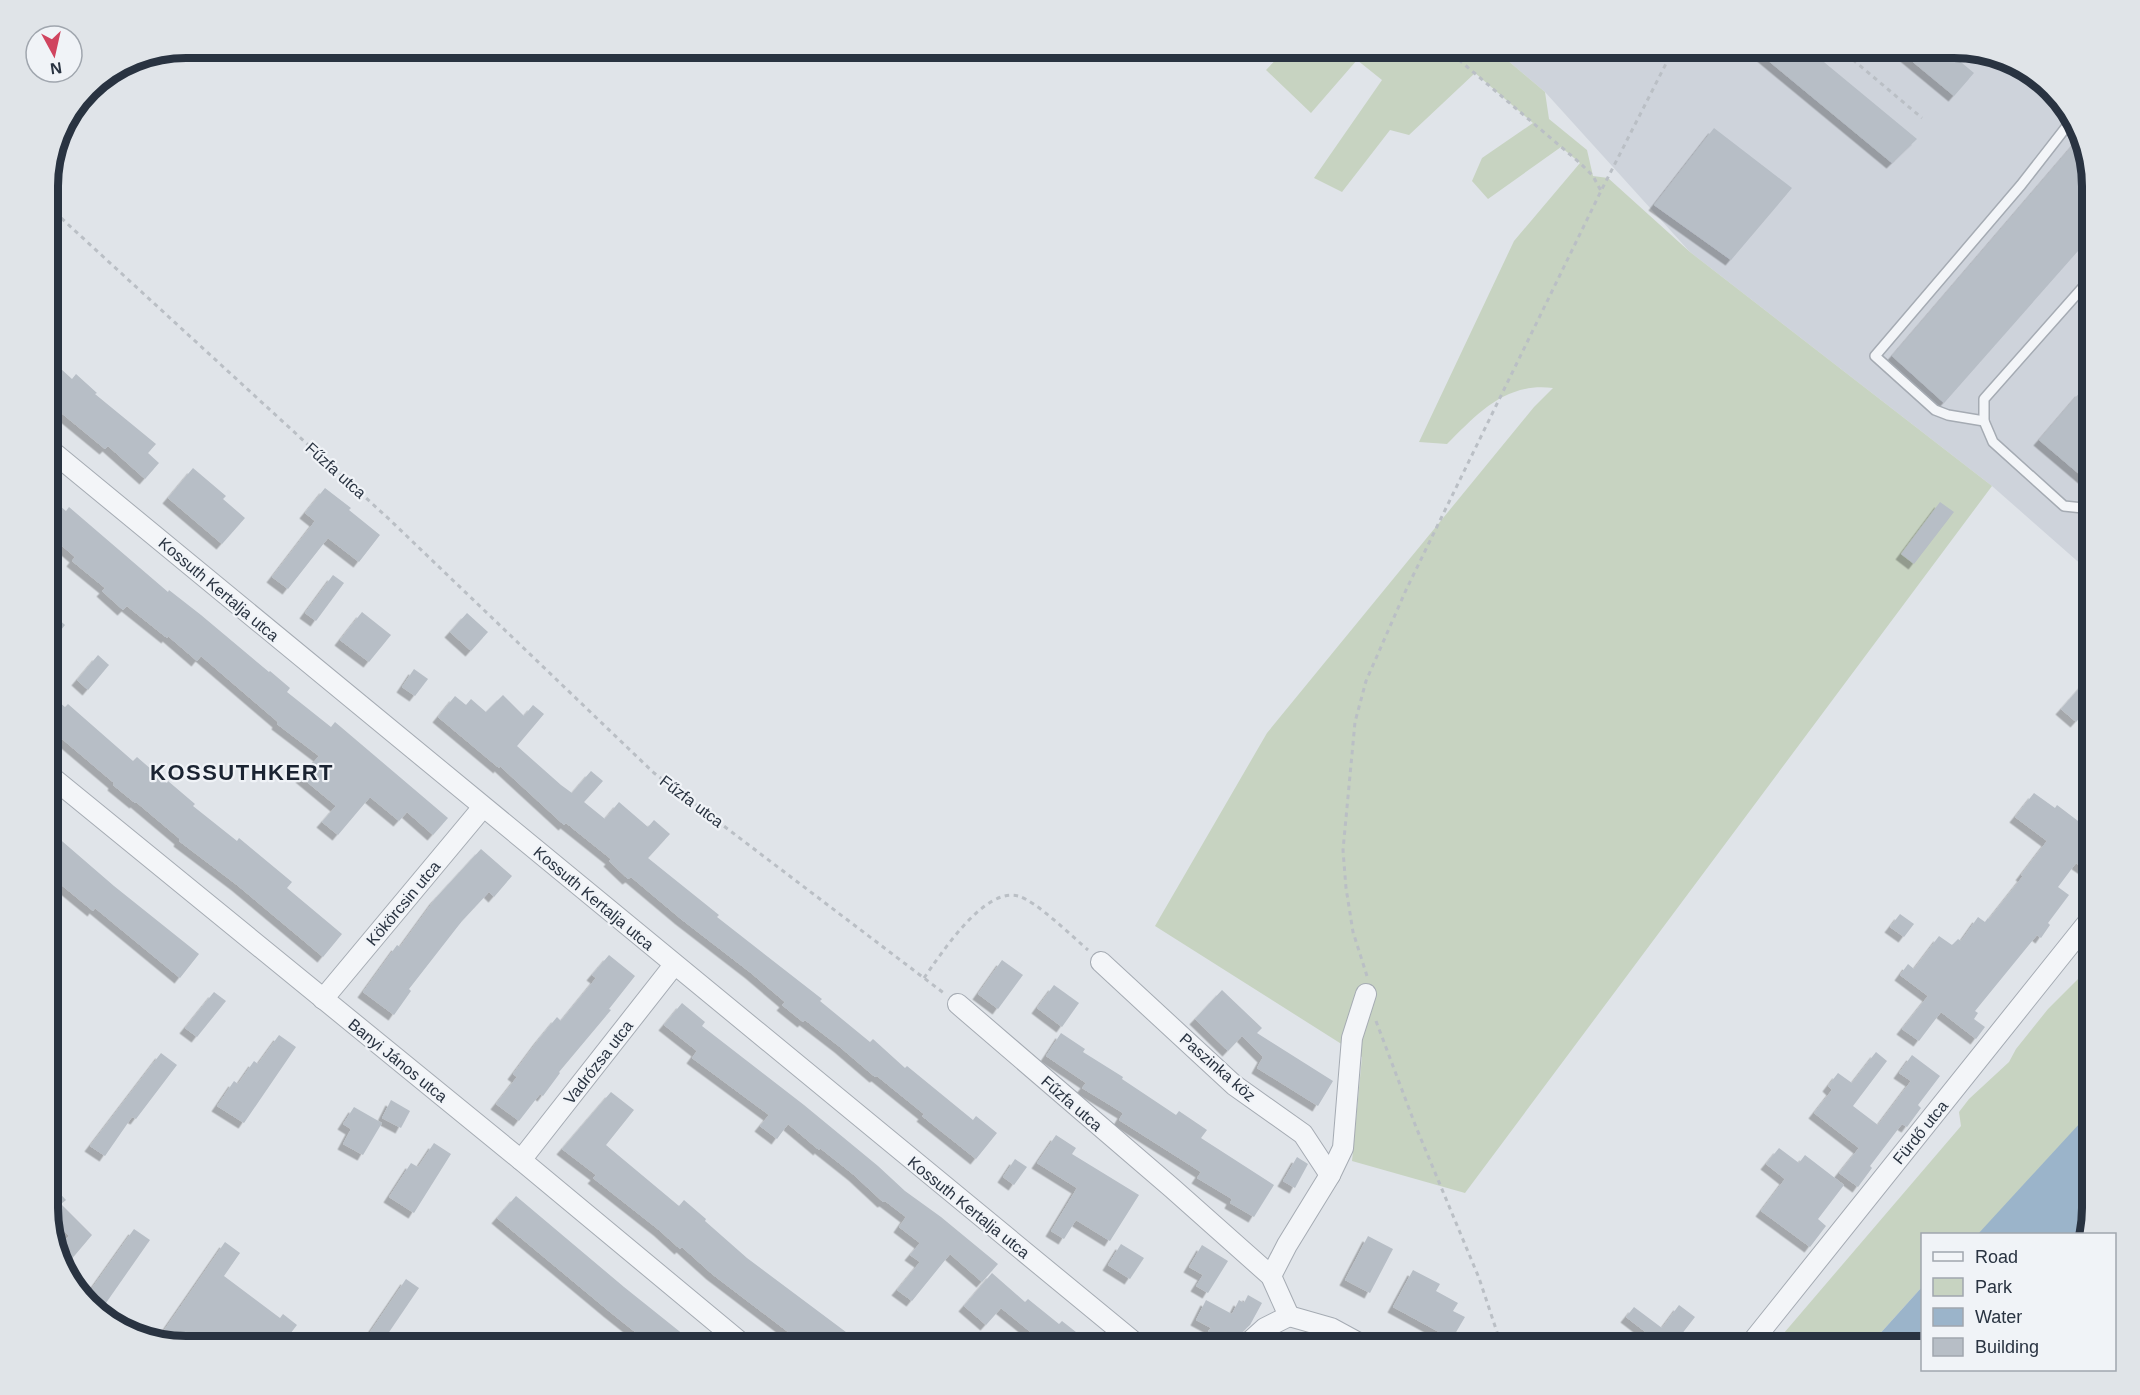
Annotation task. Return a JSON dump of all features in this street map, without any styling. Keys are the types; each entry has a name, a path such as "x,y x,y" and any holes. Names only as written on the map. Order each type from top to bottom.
{"street":[{"name":"Kossuth Kertalja utca","path":"59,457 1127,1336"},
{"name":"Banyi János utca","path":"59,783 733,1336"},
{"name":"Kökörcsin utca","path":"323,999 483,807"},
{"name":"Fürdő utca","path":"1757,1336 2082,930"},
{"name":"Paszinka köz","path":"1101,962 1234,1085 1303,1134 1330,1175"},
{"name":"Vadrózsa utca","path":"521,1160 674,965"},
{"path":"1271,1276 1287,1245 1330,1175 1343,1148 1352,1038 1366,994"},
{"name":"Fűzfa utca","path":"958,1004 1271,1276 1289,1316"},
{"path":"1256,1336 1265,1328 1289,1316 1330,1328 1345,1336"}],"lane":[{"path":"1984,421 1948,415 1935,410 1875,356 2066,127"},
{"path":"2082,288 1984,399 1984,421 1993,442 2064,506 2082,508"}],"path":[{"path":"1457,58 1580,163 1593,176 1601,191"},
{"path":"1498,1336 1479,1278 1416,1127 1366,994 1369,984 1353,932 1343,850 1355,722 1366,681 1406,590 1601,191 1669,58"},
{"path":"1851,58 1922,118"},
{"name":"Fűzfa utca","path":"59,216 390,520 654,773 958,1004"},
{"path":"924,978 965,925 994,900 1005,895 1020,896 1044,912 1101,962"}],"shaded area":[{"path":"1505,58 1954,58 1995,65 2025,80 2038,90 2060,115 2075,145 2082,186 2082,565 1992,486 1690,252 1545,92"}],"green space":[{"path":"1277,58 1505,58 1545,92 1549,119 1587,150 1593,176 1608,178 1690,252 1992,486 1465,1193 1352,1161 1362,1057 1155,926 1267,733 1534,407 1553,388 1536,387 1507,395 1482,411 1447,444 1419,442 1514,241 1580,163 1561,147 1488,199 1472,181 1482,158 1533,123 1475,73 1409,135 1390,130 1342,192 1314,178 1382,80 1357,60 1311,113 1266,70"},
{"path":"2082,975 2082,1209 2079,1233 1921,1233 1921,1288 1878,1336 1781,1336 1961,1126 1959,1112 1969,1099 2009,1062 2016,1049 2048,1009"}],"water":[{"path":"2082,1121 2082,1209 2079,1233 1979,1233"},
{"path":"1921,1288 1921,1336 1878,1336"}],"building":[{"path":"1765,58 1819,58 1917,139 1892,163"},
{"path":"1908,58 1956,58 1974,73 1954,96"},
{"path":"1714,128 1792,188 1731,260 1654,205"},
{"path":"2074,143 2082,186 2082,246 1944,403 1892,356"},
{"path":"59,367 72,379 76,374 97,393 95,394 156,444 148,453 159,463 145,479 108,446 105,449 59,411"},
{"path":"2081,391 2082,392 2082,477 2039,440"},
{"path":"193,468 226,496 223,499 245,518 222,544 168,498"},
{"path":"325,488 380,535 359,562 328,538 288,589 272,577 315,521 305,513"},
{"path":"1940,502 1954,512 1914,564 1901,554"},
{"path":"59,505 66,511 69,507 168,592 169,590 270,671 290,688 287,692 331,727 335,722 448,818 433,835 407,812 399,821 370,797 338,835 322,822 336,806 301,777 319,756 277,724 278,722 201,656 197,661 127,606 123,610 102,591 105,588 72,561 75,557 59,543"},
{"path":"333,575 344,583 316,621 305,613"},
{"path":"362,612 391,635 369,662 340,640"},
{"path":"467,613 488,632 471,651 450,632"},
{"path":"59,620 65,625 59,632"},
{"path":"98,655 109,665 88,690 77,680"},
{"path":"414,669 428,679 415,696 402,687"},
{"path":"2082,685 2082,715 2076,722 2061,709"},
{"path":"503,695 524,716 533,705 544,714 517,746 572,793 591,771 603,781 584,802 605,819 619,802 648,827 654,820 670,834 648,858 719,915 717,917 822,999 820,1001 870,1042 873,1039 905,1068 907,1066 973,1120 976,1116 997,1133 976,1159 877,1076 875,1077 840,1047 782,1005 785,1002 751,973 631,877 628,879 609,861 611,859 566,823 564,825 500,766 499,768 438,717 455,696 466,705 471,699 486,712"},
{"path":"59,702 65,707 68,704 133,761 137,757 237,841 239,838 292,882 287,888 342,934 323,957 237,885 179,841 180,839 113,785 114,783 59,736"},
{"path":"2034,793 2055,808 2057,805 2082,824 2082,867 2076,863 2058,887 2069,895 2048,923 2050,925 2041,938 2037,935 1975,1011 1978,1013 1974,1019 1985,1027 1976,1039 1941,1012 1919,1041 1902,1029 1928,996 1900,975 1908,964 1914,969 1939,936 1952,945 1958,939 1961,941 1978,917 1985,922 1989,919 2023,876 2021,875 2047,841 2015,817"},
{"path":"59,838 199,954 180,978 95,908 93,911 59,883"},
{"path":"481,849 512,876 494,897 489,892 462,921 409,989 411,991 394,1015 363,992 397,945 400,947 435,899"},
{"path":"1900,914 1914,924 1904,937 1890,927"},
{"path":"609,955 635,976 609,1009 611,1010 559,1072 543,1096 540,1094 519,1121 496,1104 517,1077 513,1074 539,1039 557,1017 561,1021 596,978 592,975"},
{"path":"1002,960 1023,975 998,1009 978,994"},
{"path":"1054,985 1079,1003 1062,1027 1037,1008"},
{"path":"1222,990 1262,1028 1257,1033 1333,1081 1318,1106 1257,1068 1263,1057 1242,1036 1228,1051 1195,1019"},
{"path":"214,992 226,1001 197,1037 185,1028"},
{"path":"682,1003 705,1022 702,1026 804,1105 905,1191 998,1264 982,1282 950,1254 912,1301 897,1290 920,1262 910,1255 920,1243 899,1227 906,1217 885,1201 883,1202 854,1175 788,1124 777,1139 760,1126 769,1115 692,1058 697,1051 664,1025"},
{"path":"1061,1033 1085,1049 1083,1052 1176,1115 1179,1111 1207,1130 1201,1138 1274,1185 1254,1217 1230,1203 1232,1199 1197,1178 1201,1172 1119,1120 1123,1113 1082,1088 1086,1083 1046,1056"},
{"path":"279,1035 296,1047 244,1123 217,1106 234,1081 238,1084 254,1061 258,1064"},
{"path":"1876,1052 1887,1061 1853,1106 1878,1125 1911,1081 1899,1073 1912,1055 1940,1076 1918,1105 1921,1108 1907,1127 1902,1124 1870,1166 1872,1168 1858,1187 1839,1173 1859,1148 1814,1113 1832,1090 1828,1086 1838,1073 1852,1083"},
{"path":"161,1053 177,1065 136,1119 132,1117 105,1156 90,1146"},
{"path":"611,1092 634,1110 606,1145 679,1206 684,1200 747,1258 851,1336 793,1336 712,1274 682,1247 680,1249 593,1178 596,1175 562,1149"},
{"path":"391,1100 410,1111 401,1128 382,1118"},
{"path":"354,1107 382,1123 363,1155 343,1144 351,1129 343,1124"},
{"path":"1056,1135 1076,1148 1072,1154 1139,1195 1110,1241 1076,1220 1064,1239 1051,1231 1077,1188 1037,1163"},
{"path":"434,1143 451,1154 414,1213 389,1197 411,1163 418,1167"},
{"path":"1779,1148 1799,1163 1805,1155 1844,1185 1818,1219 1826,1226 1810,1247 1761,1211 1785,1179 1766,1164"},
{"path":"1297,1157 1308,1164 1295,1188 1283,1181"},
{"path":"1015,1159 1027,1167 1014,1185 1003,1177"},
{"path":"59,1193 66,1200 61,1204 92,1235 70,1261 63,1242 69,1236 60,1228"},
{"path":"516,1196 685,1336 640,1336 497,1218"},
{"path":"134,1229 150,1240 104,1306 89,1292"},
{"path":"1368,1236 1393,1249 1370,1293 1345,1280"},
{"path":"225,1242 240,1253 224,1276 280,1318 283,1314 297,1325 288,1336 161,1334"},
{"path":"1121,1244 1144,1258 1130,1279 1108,1265"},
{"path":"1202,1245 1228,1261 1208,1293 1196,1286 1203,1275 1189,1267"},
{"path":"1413,1270 1440,1284 1436,1291 1458,1303 1453,1311 1465,1317 1454,1336 1446,1336 1393,1307"},
{"path":"992,1273 1025,1302 1028,1299 1059,1324 1062,1321 1081,1336 1035,1336 1001,1308 986,1325 964,1306"},
{"path":"406,1279 419,1288 386,1336 367,1336"},
{"path":"1248,1295 1262,1303 1250,1325 1238,1336 1225,1331 1222,1336 1217,1336 1208,1331 1211,1328 1196,1320 1206,1300 1232,1314 1239,1300 1244,1303"},
{"path":"1679,1305 1695,1317 1682,1336 1651,1336 1626,1317 1634,1307 1662,1328"}],"district":[{"name":"KOSSUTHKERT","path":"242,772"}]}
